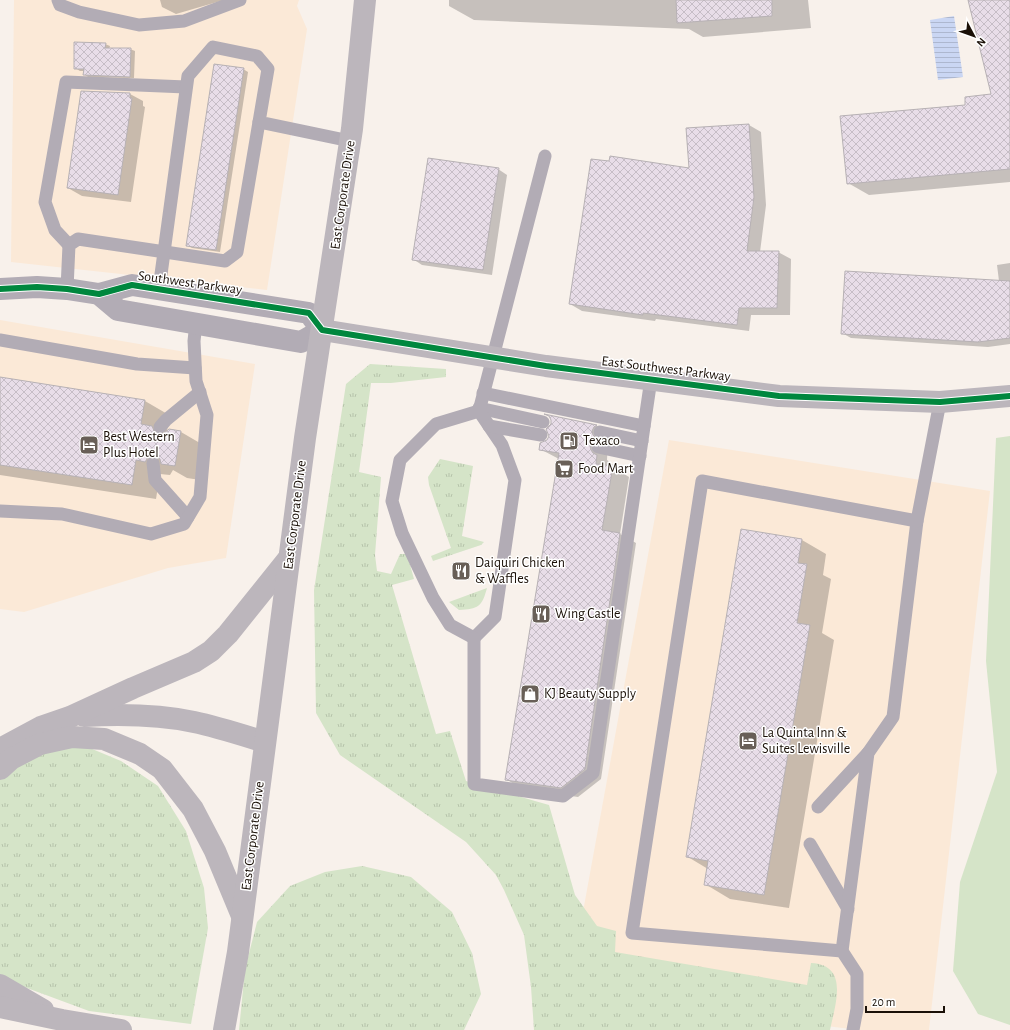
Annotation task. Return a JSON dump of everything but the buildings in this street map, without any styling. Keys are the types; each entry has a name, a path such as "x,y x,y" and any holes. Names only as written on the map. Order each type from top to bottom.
{"main road":[{"name":"East Corporate Drive","path":"224,1030 243,917 305,438 350,141 365,0"},
{"name":"East Southwest Parkway","path":"322,330 546,366 780,396 940,402 1010,396"},
{"path":"0,748 41,727 70,717 133,688 187,666 211,651 228,634 289,558"},
{"path":"70,717 123,714 158,716 194,722 265,742"},
{"path":"0,768 11,759 40,744 72,737 104,739 140,754 162,768 193,808 215,851 243,917"},
{"path":"0,985 62,1020"},
{"path":"0,1007 121,1030"}],"street":[{"name":"Southwest Parkway","path":"0,289 37,287 66,289 98,294 132,285 309,313 322,330 301,342 118,310 98,294"}],"lane":[{"path":"58,0 60,5 79,12 138,26 184,21 240,0"},
{"path":"69,245 78,239 164,253 225,261 237,252 268,69 257,56 213,47 188,76 186,87 164,253 159,289"},
{"path":"66,289 69,245 55,230 45,202 66,82 186,87"},
{"path":"259,122 350,141"},
{"path":"545,156 494,357 479,409 502,445 515,480 495,617 474,638 474,784 563,796 593,773 651,379"},
{"path":"0,511 62,514 151,534 184,524 200,497 207,415 196,381 194,341 196,323"},
{"path":"0,340 137,364 196,368"},
{"path":"160,427 166,420 200,392"},
{"path":"483,393 644,426"},
{"path":"818,807 868,753 894,717 917,521 940,402"},
{"path":"474,638 450,625 433,598 402,533 392,501 400,460 436,424 479,409 542,429 489,426"},
{"path":"600,432 642,441"},
{"path":"598,447 640,456"},
{"path":"153,463 155,480 188,517"},
{"path":"842,951 632,933 702,481 917,521"},
{"path":"853,1030 857,1009 856,974 842,951 868,753"},
{"path":"810,844 848,909"}],"shaded area":[{"path":"14,0 299,0 297,6 307,29 267,290 11,262"},
{"path":"0,320 255,364 226,558 168,568 24,612 0,609"},
{"path":"669,440 990,491 929,1030 859,1030 568,994"}],"green space":[{"path":"370,364 446,369 446,377 391,383 371,383 359,472 381,477 375,555 377,571 391,574 400,554 407,554 414,579 392,585 436,734 450,731 466,781 549,805 575,895 597,926 616,931 615,952 807,985 811,963 823,965 831,971 835,978 837,988 835,1009 830,1030 534,1030 531,987 524,935 496,875 466,842 340,755 316,713 314,590 346,384"},
{"path":"1010,436 1010,1025 978,1014 953,971 960,882 997,772 986,661 996,438"},
{"path":"440,459 473,466 462,536 484,542 481,545 433,561 431,556 451,548 429,485 428,477"},
{"path":"487,588 481,603 475,608 459,610 449,602"},
{"path":"85,746 121,761 158,786 186,831 204,888 208,928 191,1024 89,1011 0,978 0,779 41,749"},
{"path":"362,866 411,877 452,912 472,953 481,994 464,1030 239,1030 245,969 257,922 290,886 325,872"}],"water":[{"path":"954,16 963,77 938,80 930,20"}],"cycle path":[{"path":"0,289 37,287 67,289 99,294 132,285 309,313 322,330 546,366 779,396 940,402 1010,396"}],"place":[{"name":"Texaco","path":"569,441"},
{"name":"Best Western Plus Hotel","path":"89,445"},
{"name":"Food Mart","path":"564,469"},
{"name":"Daiquiri Chicken & Waffles","path":"461,571"},
{"name":"Wing Castle","path":"541,614"},
{"name":"KJ Beauty Supply","path":"530,694"},
{"name":"La Quinta Inn & Suites Lewisville","path":"748,741"}]}
